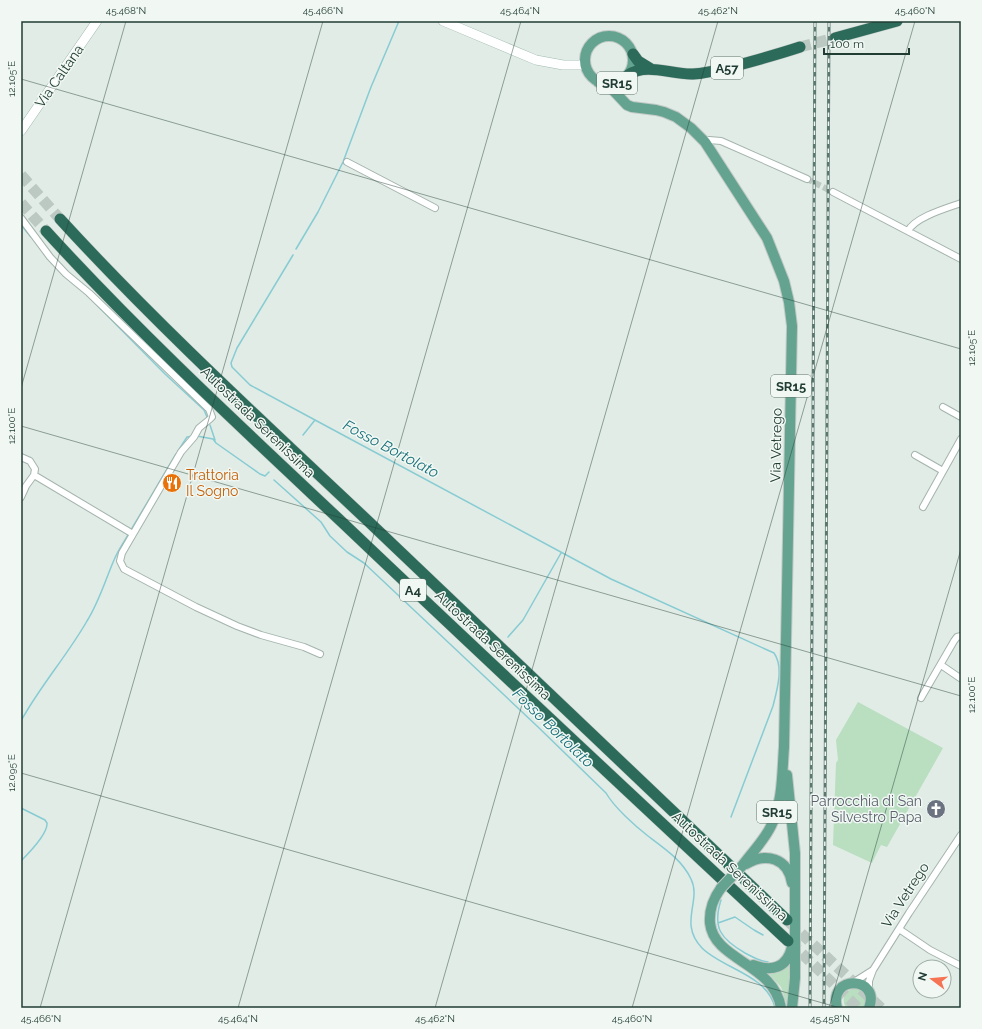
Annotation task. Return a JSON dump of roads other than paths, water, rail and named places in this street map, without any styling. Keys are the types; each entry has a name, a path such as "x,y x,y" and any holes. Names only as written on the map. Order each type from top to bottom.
{"highway":[{"path":"835,38 897,21"},
{"name":"A57","path":"627,77 638,70 651,69 692,74 707,73 800,48"},
{"name":"A57","path":"632,54 638,61 651,69"},
{"name":"Autostrada Serenissima","path":"60,219 135,298 228,388 787,920"},
{"name":"Autostrada Serenissima","path":"46,231 120,310 311,493 520,691 791,937"}],"main road":[{"name":"Via Caltana","path":"21,131 97,21"},
{"path":"443,21 536,60 563,65 585,65"},
{"name":"SR15","path":"585,65 584,59 587,48 595,40 606,36 612,36 623,40 630,49 632,54 632,67 627,77 621,82 609,85 598,82"},
{"name":"Via Vetrego","path":"585,65 587,72 592,78 611,88 627,105 656,110 676,117 692,128 705,142 766,238 784,281 789,302 792,326 784,747 780,796 775,818 763,840 742,866 721,888 712,904 710,919 711,928 718,942 731,954 746,963 770,984 779,999 781,1008"},
{"path":"623,100 621,90 627,77"},
{"name":"Via Vetrego","path":"784,747 794,834 796,881 791,937 795,978 792,1008"},
{"name":"SR15","path":"742,866 754,859 762,857 771,858 781,862 790,874 794,898"},
{"name":"SR15","path":"746,963 766,969 781,965 790,955 791,937"},
{"path":"854,982 865,987 869,992"},
{"name":"Via Vetrego","path":"837,1008 836,996 839,990 848,983 854,982"},
{"name":"Via Vetrego","path":"869,992 871,997 869,1008"}],"street":[{"path":"705,142 709,140 721,140 807,179"},
{"path":"348,162 435,208"},
{"path":"832,192 961,259"},
{"path":"908,231 927,216 961,203"},
{"path":"21,218 50,257 66,274 89,293 209,409 212,417 202,424 181,452 130,533 120,558 121,565 127,572 237,626 261,635 304,647 320,654"},
{"path":"943,407 961,417"},
{"path":"923,507 961,439"},
{"path":"915,455 943,471"},
{"path":"21,457 30,461 34,465 35,469 34,475 26,486 21,497"},
{"path":"34,475 130,533"},
{"path":"921,698 954,641 957,637 961,636"},
{"path":"941,665 960,678"},
{"name":"Via Vetrego","path":"869,992 869,980 872,970 961,835"},
{"path":"899,929 930,950 961,966"},
{"name":"Via Vetrego","path":"854,982 872,970"}],"waterway":[{"path":"296,249 318,212 343,162 371,87 399,21"},
{"path":"21,225 31,237"},
{"path":"44,254 54,265"},
{"path":"293,255 237,348 231,363 232,367 250,385 315,420 303,435"},
{"path":"86,294 165,374 204,410 207,417"},
{"name":"Fosso Bortolato","path":"315,420 611,579 774,653 779,665 779,679 773,706 731,817"},
{"path":"210,425 215,440"},
{"path":"178,451 187,437 193,436"},
{"path":"197,436 213,439 216,443 260,474 265,476 269,472"},
{"path":"131,530 176,454"},
{"name":"Fosso Bortolato","path":"274,480 321,522 330,536 347,552 364,563 537,726 606,793 619,810 631,822 678,860 687,872 694,887 691,921 695,939 702,948 711,955 754,980 764,988 771,997 775,1008"},
{"path":"21,721 28,708 71,646 91,614 119,549 129,533"},
{"path":"508,637 523,620 561,553"},
{"path":"21,808 45,820 47,823 41,838 21,861"},
{"path":"721,900 718,910 718,925 724,937 745,953 759,960 768,962"},
{"path":"718,923 735,917 763,935"}],"tunnel":[{"path":"800,47 835,38"},
{"path":"21,175 60,219"},
{"path":"807,179 833,192"},
{"path":"21,203 46,231"},
{"path":"789,922 881,1008"},
{"path":"790,942 858,1008"}],"railway":[{"path":"810,1008 815,21"},
{"path":"824,1008 829,21"}],"place":[{"name":"Trattoria Il Sogno","path":"172,483"},
{"name":"Parrocchia di San Silvestro Papa","path":"936,809"}]}
